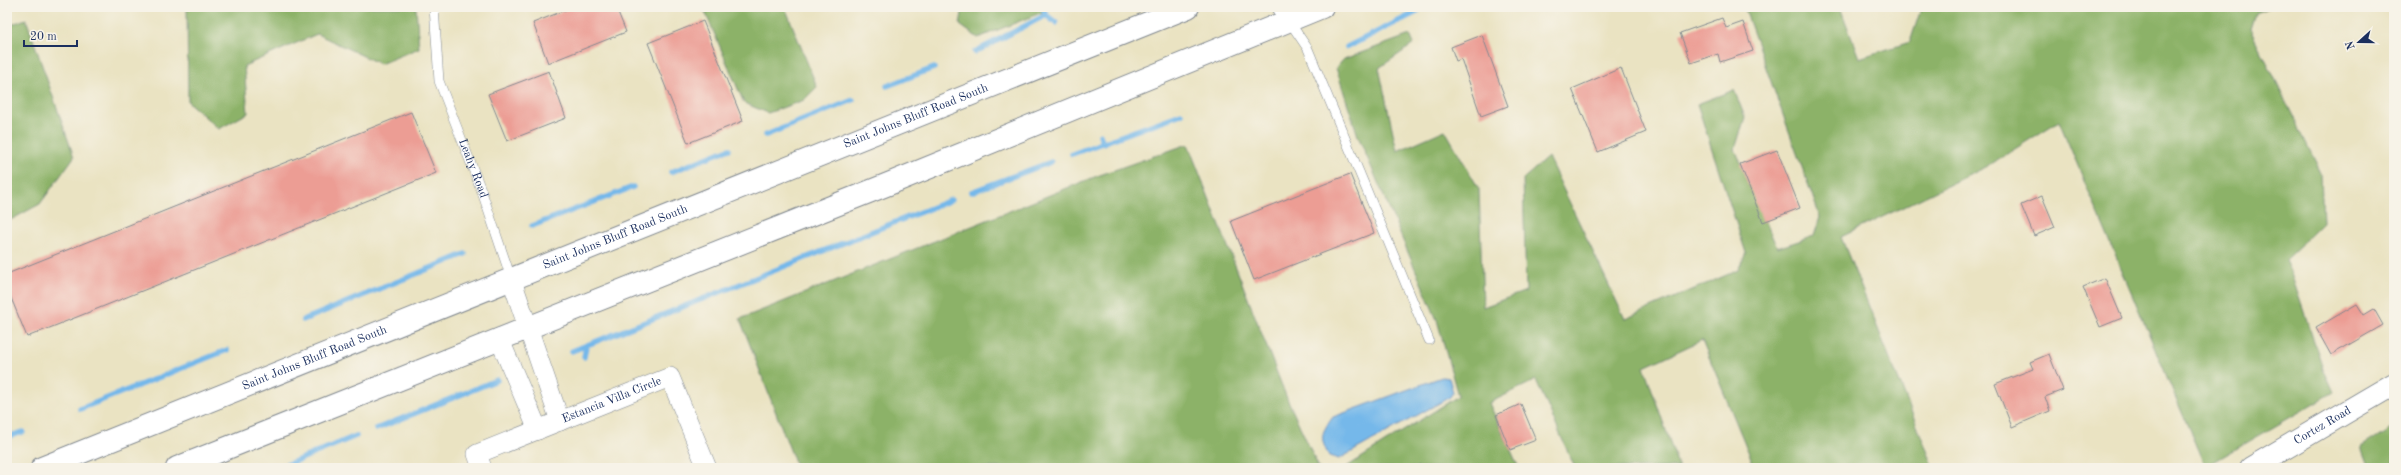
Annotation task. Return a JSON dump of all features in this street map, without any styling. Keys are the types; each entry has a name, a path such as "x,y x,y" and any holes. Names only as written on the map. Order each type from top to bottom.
{"main road":[{"name":"Saint Johns Bluff Road South","path":"42,468 1188,7"},
{"path":"177,468 529,326 883,186 1286,14 1322,7"},
{"name":"Cortez Road","path":"2251,468 2394,384"}],"street":[{"name":"Leahy Road","path":"512,278 560,421"},
{"path":"500,338 538,430"},
{"name":"Estancia Villa Circle","path":"482,468 477,454 670,377 707,468"}],"lane":[{"name":"Leahy Road","path":"434,7 439,81 482,192 512,278"},
{"path":"1286,14 1308,49 1429,340"}],"green space":[{"path":"187,7 416,7 419,48 380,64 317,34 244,66 248,113 219,129 188,102"},
{"path":"703,7 785,7 817,87 804,100 768,113 744,103"},
{"path":"963,7 1047,7 1045,11 978,38 960,25"},
{"path":"1744,7 1840,7 1859,58 1910,42 1920,12 1918,7 2270,7 2255,13 2250,29 2321,173 2323,223 2286,259 2323,368 2334,392 2205,467 2059,121 1988,166 1841,237 1934,468 1755,468 1702,340 1644,367 1679,468 1575,468 1536,380 1489,403 1519,468 1345,468 1458,396 1437,320 1358,136 1336,68 1344,59 1410,35 1414,44 1379,68 1397,151 1445,130 1479,189 1483,307 1526,291 1523,179 1548,157 1625,319 1738,270 1746,253 1697,104 1734,90 1745,117 1735,149 1777,248 1814,236 1820,217"},
{"path":"26,19 74,157 40,204 7,222 7,26"},
{"path":"1188,144 1286,396 1319,468 797,468 740,319 1097,176"},
{"path":"2394,426 2394,468 2369,468 2361,447"}],"water":[{"path":"1442,377 1449,378 1453,392 1450,397 1339,459 1329,456 1324,444 1323,435 1326,427 1333,417"}],"building":[{"path":"573,7 616,7 626,32 548,63 533,23"},
{"path":"1722,18 1726,28 1743,22 1753,51 1720,62 1718,54 1691,63 1680,33"},
{"path":"703,21 743,121 688,143 648,43"},
{"path":"1482,35 1508,106 1481,116 1461,59 1456,61 1451,47"},
{"path":"1621,68 1646,132 1598,152 1572,89"},
{"path":"549,71 566,118 507,141 488,94"},
{"path":"411,112 436,173 27,337 7,288 7,274"},
{"path":"1777,150 1800,208 1763,222 1740,164"},
{"path":"1350,174 1374,233 1254,280 1231,221"},
{"path":"2042,196 2055,227 2034,236 2021,205"},
{"path":"2105,278 2122,318 2100,327 2083,287"},
{"path":"2357,304 2364,315 2374,309 2383,325 2331,355 2316,328"},
{"path":"2049,354 2063,390 2045,397 2050,411 2012,427 1995,384 2033,369 2030,362"},
{"path":"1521,404 1536,440 1510,450 1496,415"}],"waterway":[{"path":"1043,7 1046,15"},
{"path":"1347,47 1417,12"},
{"path":"975,52 1046,15 1056,23"},
{"path":"887,86 934,68"},
{"path":"766,135 853,100"},
{"path":"1072,154 1181,114"},
{"path":"1100,135 1103,143"},
{"path":"671,172 729,149"},
{"path":"971,192 1051,162"},
{"path":"532,226 633,187"},
{"path":"572,351 951,200"},
{"path":"303,320 465,254"},
{"path":"584,357 586,346"},
{"path":"80,409 227,350"},
{"path":"376,429 497,380"},
{"path":"7,437 23,432"},
{"path":"279,468 356,436"}]}
